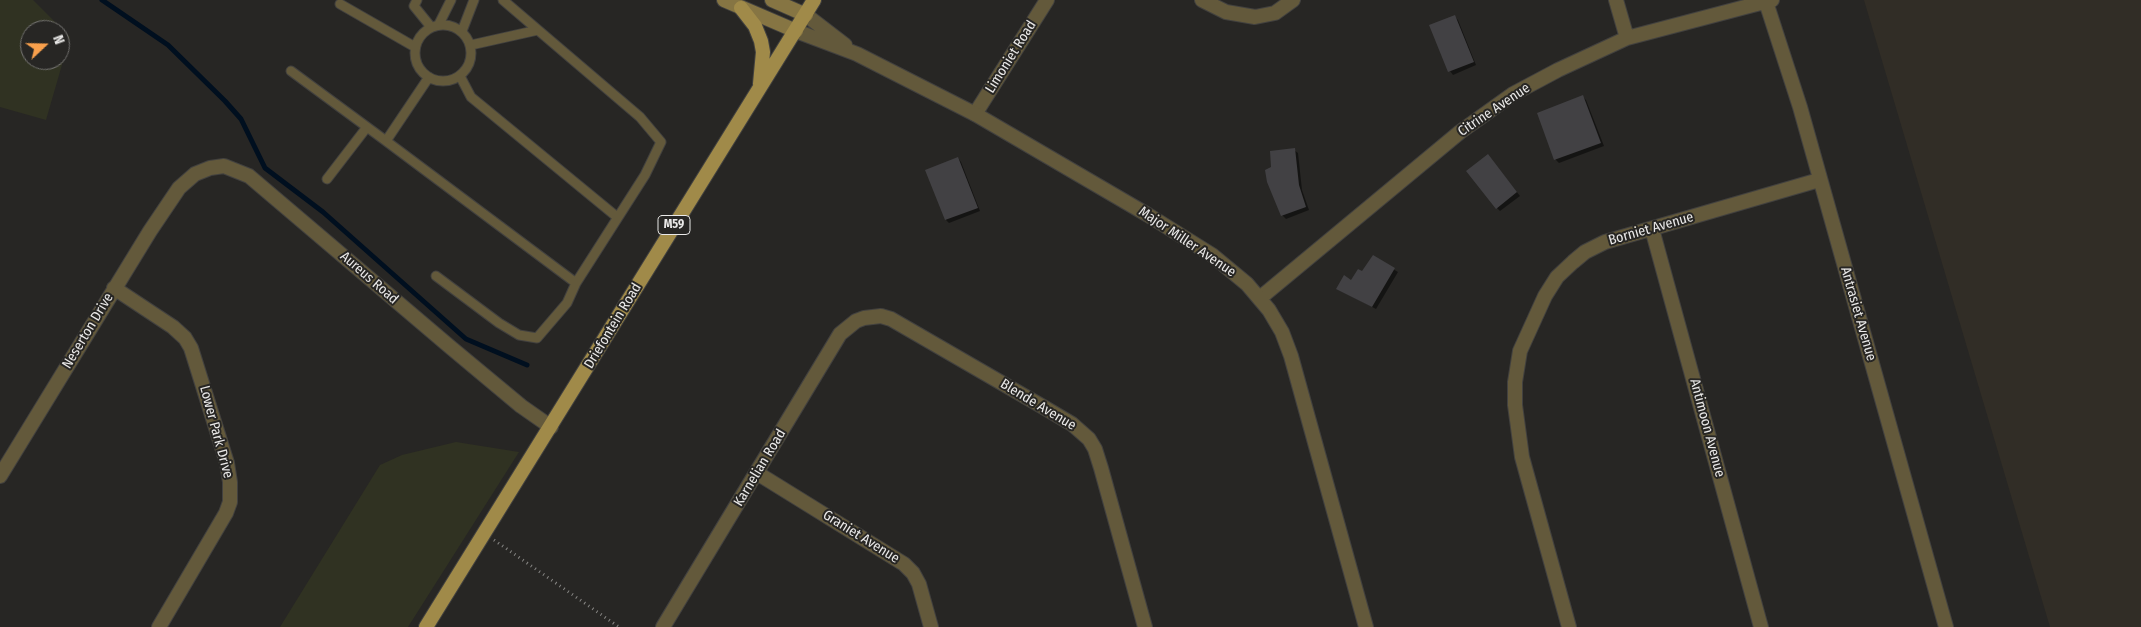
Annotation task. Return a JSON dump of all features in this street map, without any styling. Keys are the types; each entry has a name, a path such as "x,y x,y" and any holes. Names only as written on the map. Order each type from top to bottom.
{"main road":[{"path":"724,0 741,8 800,23"},
{"path":"772,0 800,23"},
{"name":"M59","path":"800,23 814,0"},
{"path":"741,8 755,26 761,41 763,52 760,84"},
{"name":"Driefontein Road","path":"426,627 551,427 760,84 800,23"}],"street":[{"name":"Limoniet Road","path":"975,114 1047,0"},
{"path":"1202,0 1226,12 1255,17 1274,12 1293,0"},
{"path":"1616,0 1627,38"},
{"name":"Citrine Avenue","path":"1260,298 1460,132 1500,103 1558,70 1627,38 1769,1"},
{"name":"Antrasiet Avenue","path":"1769,1 1946,627"},
{"name":"Major Miller Avenue","path":"800,23 975,114 1148,215 1212,255 1247,284 1260,298 1282,332 1291,356 1366,627"},
{"name":"Aureus Road","path":"179,188 195,174 210,168 224,166 249,176 521,406 551,427"},
{"name":"Borniet Avenue","path":"1569,627 1522,457 1515,405 1516,363 1526,335 1545,296 1557,277 1573,262 1585,252 1605,242 1819,180"},
{"name":"Neserton Drive","path":"0,476 114,288 179,188"},
{"name":"Antimoon Avenue","path":"1652,229 1760,627"},
{"name":"Lower Park Drive","path":"114,288 173,327 185,338 191,348 227,463 230,482 230,502 226,512 158,627"},
{"name":"Blende Avenue","path":"864,318 881,316 891,319 1044,408 1083,433 1095,449 1145,627"},
{"name":"Karnelian Road","path":"663,627 840,334 850,325 864,318"},
{"name":"Graniet Avenue","path":"757,473 904,564 913,573 919,584 931,627"}],"lane":[{"path":"417,0 414,6 435,26"},
{"path":"435,26 451,0"},
{"path":"462,31 474,0"},
{"path":"436,276 499,323 519,334 537,338 567,303 576,283 645,175 661,142 640,117 503,0"},
{"path":"340,4 415,47"},
{"path":"447,24 462,31 470,45 470,62 460,76 444,81 429,77 417,64 414,56 415,47 424,32 435,26 447,24"},
{"path":"470,45 538,30"},
{"path":"291,71 576,283"},
{"path":"460,76 471,97 618,218"},
{"path":"386,141 429,77"},
{"path":"327,179 366,127"}],"path":[{"path":"484,533 619,627"}],"shaded area":[{"path":"1864,0 2141,0 2141,627 2050,627"}],"green space":[{"path":"0,0 33,0 53,20 20,20 20,70 60,70 46,120 0,107"},
{"path":"456,442 519,452 408,627 280,627 380,465 402,455"}],"building":[{"path":"1455,15 1474,62 1448,72 1429,25"},
{"path":"1583,95 1601,143 1554,160 1537,113"},
{"path":"1295,148 1299,185 1306,207 1281,216 1267,182 1265,170 1271,167 1270,151"},
{"path":"1488,154 1517,192 1496,209 1466,171"},
{"path":"958,157 978,208 945,220 925,170"},
{"path":"1373,255 1395,268 1372,307 1336,289 1344,275 1351,280 1358,269 1362,271"}],"waterway":[{"path":"102,0 168,45 225,101 241,119 265,168 323,212 466,339 527,365"}]}
